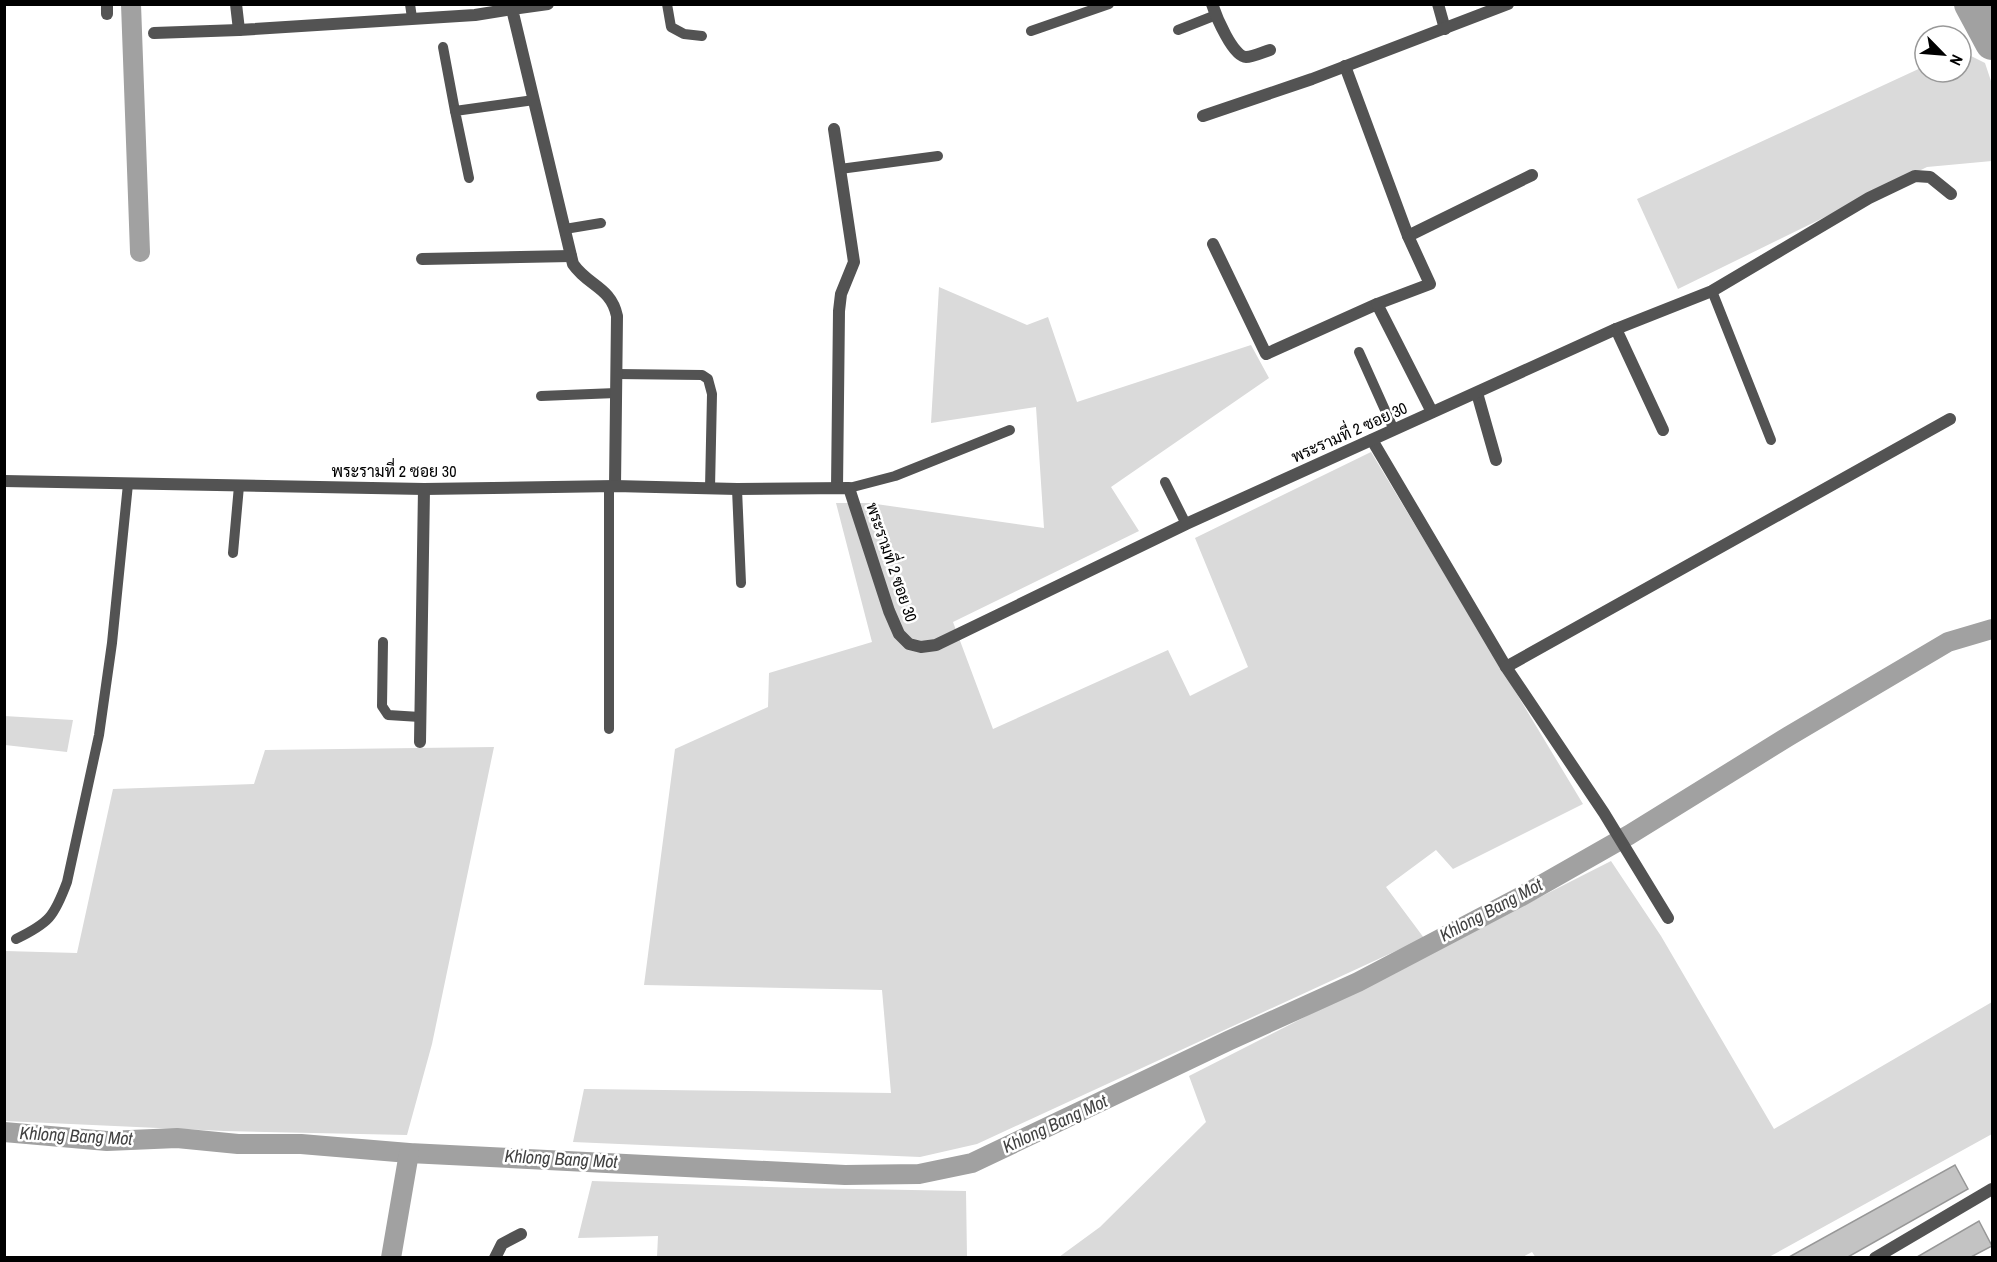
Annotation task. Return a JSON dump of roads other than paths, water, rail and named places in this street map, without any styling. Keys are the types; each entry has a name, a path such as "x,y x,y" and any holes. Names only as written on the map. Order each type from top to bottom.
{"street":[{"path":"236,4 239,30"},
{"path":"154,33 475,15 548,4"},
{"path":"1438,4 1445,29"},
{"path":"1203,116 1345,66 1508,4"},
{"path":"512,9 573,264 580,274 608,294 614,302 617,316 612,487"},
{"path":"1214,10 1241,56 1246,57 1270,50"},
{"path":"1213,244 1266,354 1377,304 1430,284 1408,236 1345,66"},
{"path":"834,129 854,262 841,294 839,311 843,488"},
{"path":"1408,236 1532,175"},
{"name":"พระรามที่ 2 ซอย 30","path":"4,481 424,489 843,488 899,634 909,644 921,647 936,645 1186,524 1616,329 1712,291 1869,198 1915,176 1930,177 1951,194"},
{"path":"422,259 571,256"},
{"path":"1377,304 1432,412"},
{"path":"1616,329 1663,430"},
{"path":"1477,393 1496,460"},
{"path":"1506,667 1950,418"},
{"path":"1372,440 1506,667 1610,822 1668,918"},
{"path":"420,742 424,489"},
{"path":"1875,1257 1992,1190"},
{"path":"495,1257 502,1245 521,1234"}],"lane":[{"path":"410,4 412,18"},
{"path":"667,4 671,27 684,34 702,36"},
{"path":"1031,31 1109,4"},
{"path":"1178,30 1214,10"},
{"path":"443,47 469,178"},
{"path":"455,111 534,100"},
{"path":"840,169 938,156"},
{"path":"565,229 601,223"},
{"path":"1712,291 1771,440"},
{"path":"1359,352 1394,430"},
{"path":"616,374 702,375 708,379 712,394 710,488"},
{"path":"541,396 616,393"},
{"path":"843,488 903,473 1010,430"},
{"path":"1165,482 1186,524"},
{"path":"16,939 50,920 67,882 99,735 128,484"},
{"path":"233,553 239,486"},
{"path":"609,729 612,487"},
{"path":"737,489 741,583"},
{"path":"383,642 382,706 388,715 420,717"}],"waterway":[{"path":"131,4 140,252"},
{"path":"1971,4 1992,43"},
{"name":"Khlong Bang Mot","path":"4,1132 107,1141 177,1138 238,1144 301,1144 409,1153 845,1175 919,1174 972,1163 1230,1040 1358,982 1520,897 1629,835 1789,736 1948,642 1992,629"},
{"path":"391,1258 409,1153"}]}
